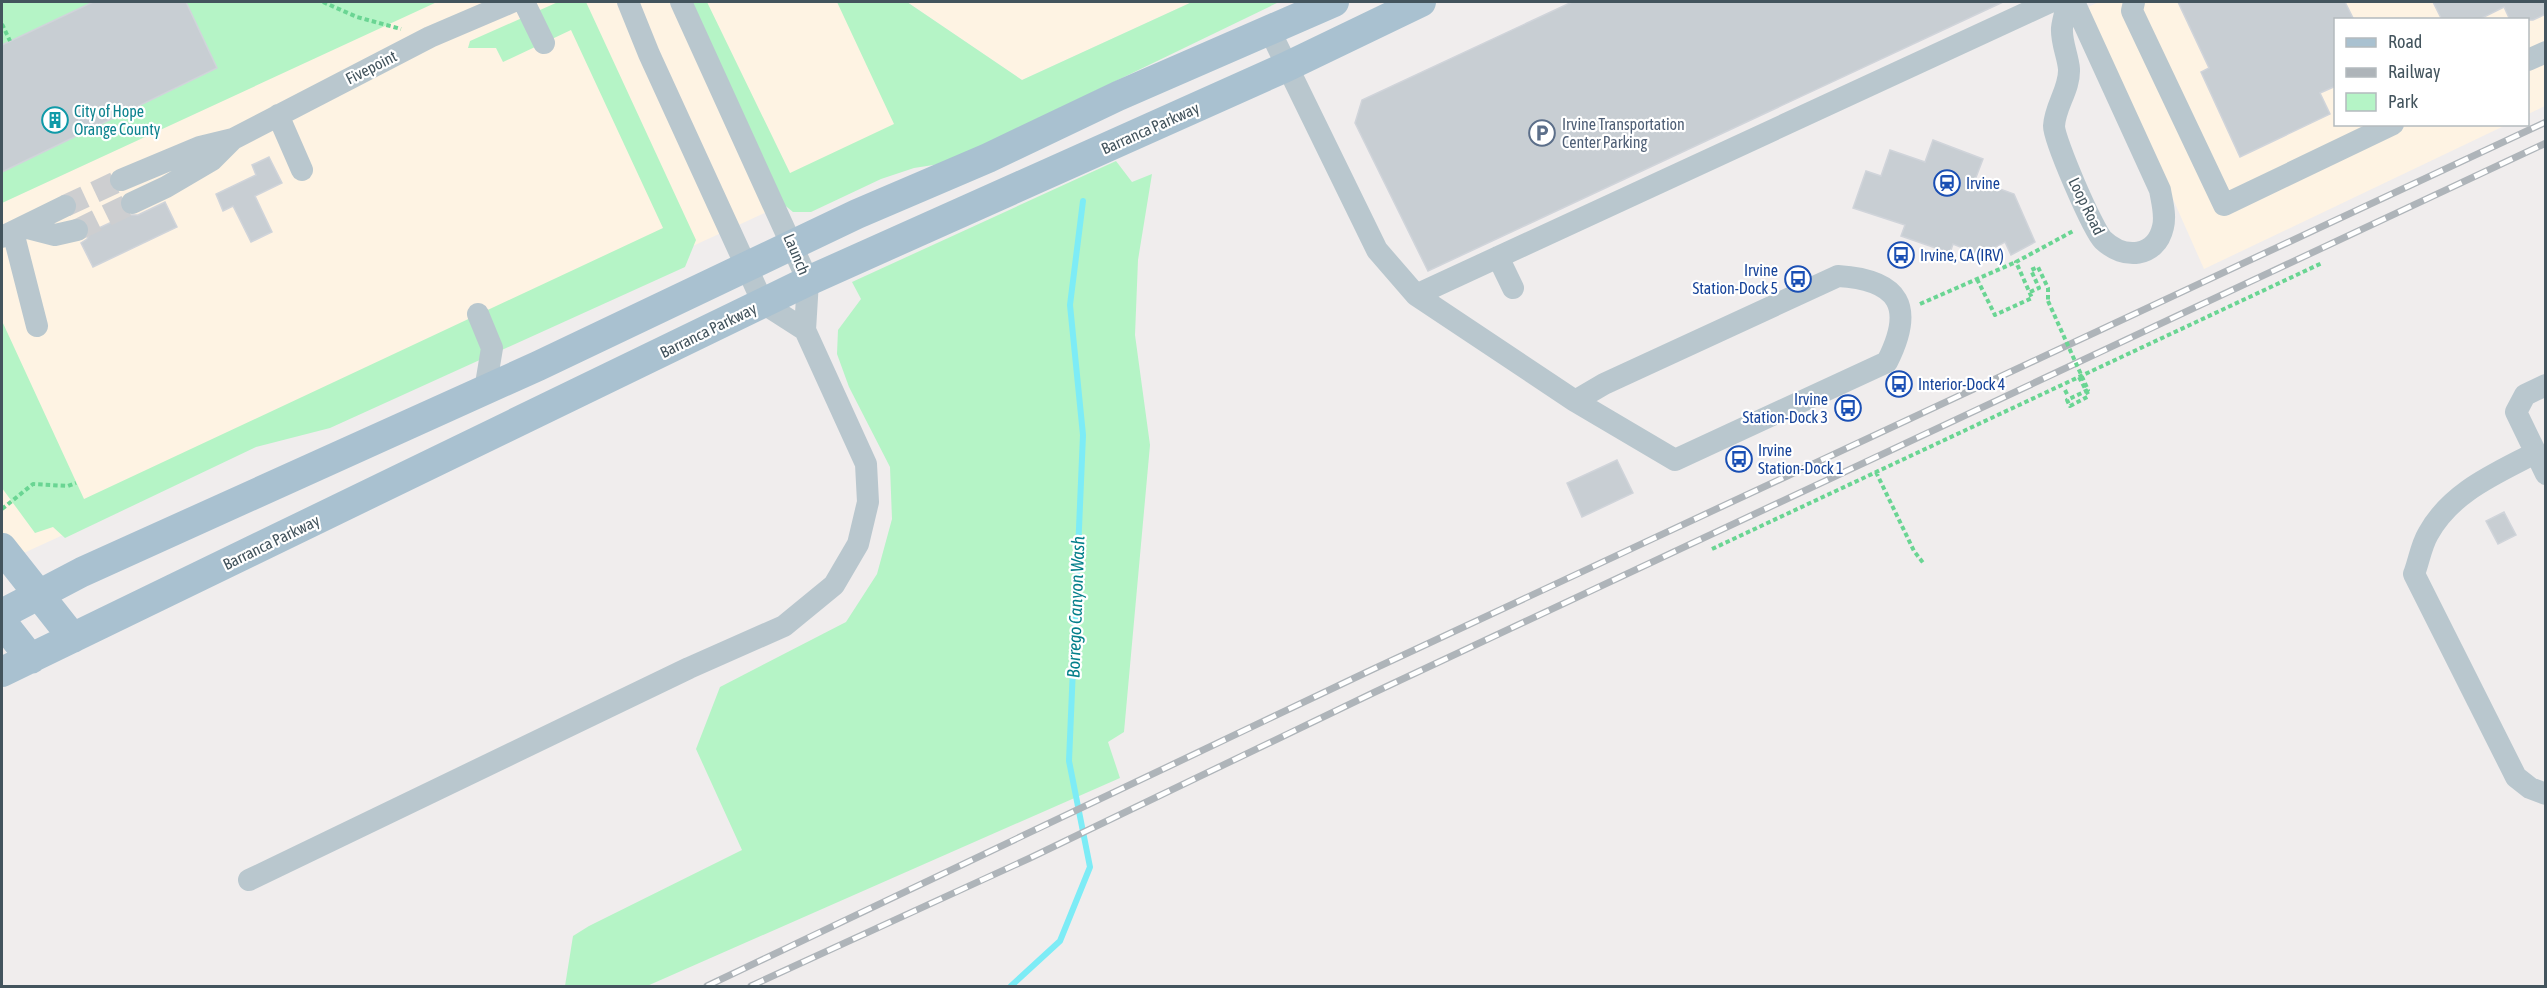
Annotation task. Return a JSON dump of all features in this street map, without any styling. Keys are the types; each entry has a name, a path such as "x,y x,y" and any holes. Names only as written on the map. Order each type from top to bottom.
{"main road":[{"path":"2,614 38,594 675,303 857,214 988,158 1118,96 1334,2"},
{"name":"Barranca Parkway","path":"2,672 808,281 1286,67 1421,2"},
{"path":"2,548 73,638"},
{"path":"2,622 31,659"}],"street":[{"name":"Fivepoint","path":"121,180 200,147 233,138 430,37 512,2"},
{"path":"524,2 544,43"},
{"path":"249,880 689,668 784,626 834,585 858,544 868,502 866,464 805,330 762,303 748,266 649,54 628,2"},
{"name":"Launch","path":"681,2 794,244 808,281 805,330"},
{"path":"1416,295 1498,257 1709,150 2050,2"},
{"name":"Loop Road","path":"2068,2 2062,30 2069,69 2068,82 2057,107 2054,128 2091,220 2101,239 2124,253 2140,254 2153,246 2162,232 2164,213 2160,190 2074,2"},
{"path":"2134,2 2132,11 2224,205 2389,126"},
{"path":"1270,31 1377,250 1416,295 1575,402 1675,460 1887,362 1898,340 1901,312 1894,297 1880,283 1861,277 1838,276 1604,384 1575,402"},
{"path":"2529,60 2546,52"},
{"path":"278,115 302,170"},
{"name":"Fivepoint","path":"132,203 166,187 212,160 233,138"},
{"path":"13,232 65,206"},
{"path":"13,232 55,235 77,230"},
{"path":"13,232 37,326"},
{"path":"1498,257 1514,288"},
{"path":"478,314 492,348 485,390"},
{"path":"2546,385 2525,395 2516,412 2546,474"},
{"path":"2535,453 2466,490 2451,504 2428,534 2414,574 2516,777 2530,788 2546,794"}],"path":[{"path":"323,2 357,17 430,37"},
{"path":"2,24 10,41"},
{"path":"1901,312 2016,262 2091,220"},
{"path":"1977,279 1995,315 2032,298 2016,262"},
{"path":"1712,549 2322,262"},
{"path":"2030,292 2040,288 2031,270 2038,267 2048,288 2048,301 2088,390 2067,400 2070,406 2089,396 2079,377"},
{"path":"2065,390 2068,396"},
{"path":"1876,472 1914,551 1924,564"},
{"path":"2,509 33,484 68,486 76,483"}],"shaded area":[{"path":"2,2 849,2 913,145 2,563"},
{"path":"907,2 1192,2 1022,80"},
{"path":"2099,2 2545,2 2545,106 2529,114 2529,18 2334,18 2334,126 2504,126 2204,269 2088,7"}],"green space":[{"path":"2,2 93,2 2,45"},
{"path":"186,2 437,2 2,203 2,172 217,68"},
{"path":"558,2 586,2 696,240 685,267 330,428 256,447 65,538 53,527 35,533 2,488 2,321 84,499 663,228 571,30 503,62 496,48 468,48 470,41"},
{"path":"690,2 707,2 790,173 894,124 837,2 907,2 1022,80 1192,2 1279,2 946,163 914,168 881,179 811,212 793,212 776,198"},
{"path":"1116,161 1132,182 1152,174 1138,260 1135,335 1150,445 1124,732 1108,742 1120,778 647,986 565,986 573,936 742,850 696,749 720,687 846,622 877,574 892,519 890,467 849,387 837,354 838,330 861,299 852,282"}],"building":[{"name":"City of Hope Orange County","path":"93,2 186,2 217,68 2,172 2,45"},
{"name":"Irvine Transportation Center Parking","path":"1572,2 2003,2 1428,271 1355,123 1362,100"},
{"path":"2178,2 2345,2 2353,18 2334,18 2334,87 2320,93 2330,114 2240,157 2201,72 2209,68"},
{"path":"2433,2 2546,2 2546,14 2533,20 2509,18 2504,7 2482,18 2441,18"},
{"path":"1933,140 1983,159 1975,180 2014,194 2035,242 2011,255 2005,242 1980,255 1953,244 1950,253 1901,236 1905,225 1853,208 1866,171 1881,176 1890,150 1925,162"},
{"path":"269,157 282,183 255,196 272,232 251,242 233,206 223,211 216,194 256,175 252,165"},
{"path":"165,202 177,227 93,267 81,243 87,239 90,232 127,215 138,215"},
{"path":"1617,460 1633,493 1582,517 1567,483"},
{"path":"2504,512 2516,535 2498,544 2486,521"}],"waterway":[{"name":"Borrego Canyon Wash","path":"1011,986 1060,941 1090,867 1069,761 1083,435 1070,305 1083,201"}],"tunnel":[{"path":"65,206 121,180"},
{"path":"77,230 132,203"}],"railway":[{"path":"707,986 1367,672 2546,122"},
{"path":"751,986 1030,858 1375,692 2546,143"}],"place":[{"name":"City of Hope Orange County","path":"55,120"},
{"name":"Irvine Transportation Center Parking","path":"1542,133"},
{"name":"Irvine","path":"1947,183"},
{"name":"Irvine, CA (IRV)","path":"1901,255"},
{"name":"Irvine Station-Dock 5","path":"1798,279"},
{"name":"Interior-Dock 4","path":"1899,384"},
{"name":"Irvine Station-Dock 3","path":"1848,408"},
{"name":"Irvine Station-Dock 1","path":"1739,459"}]}
